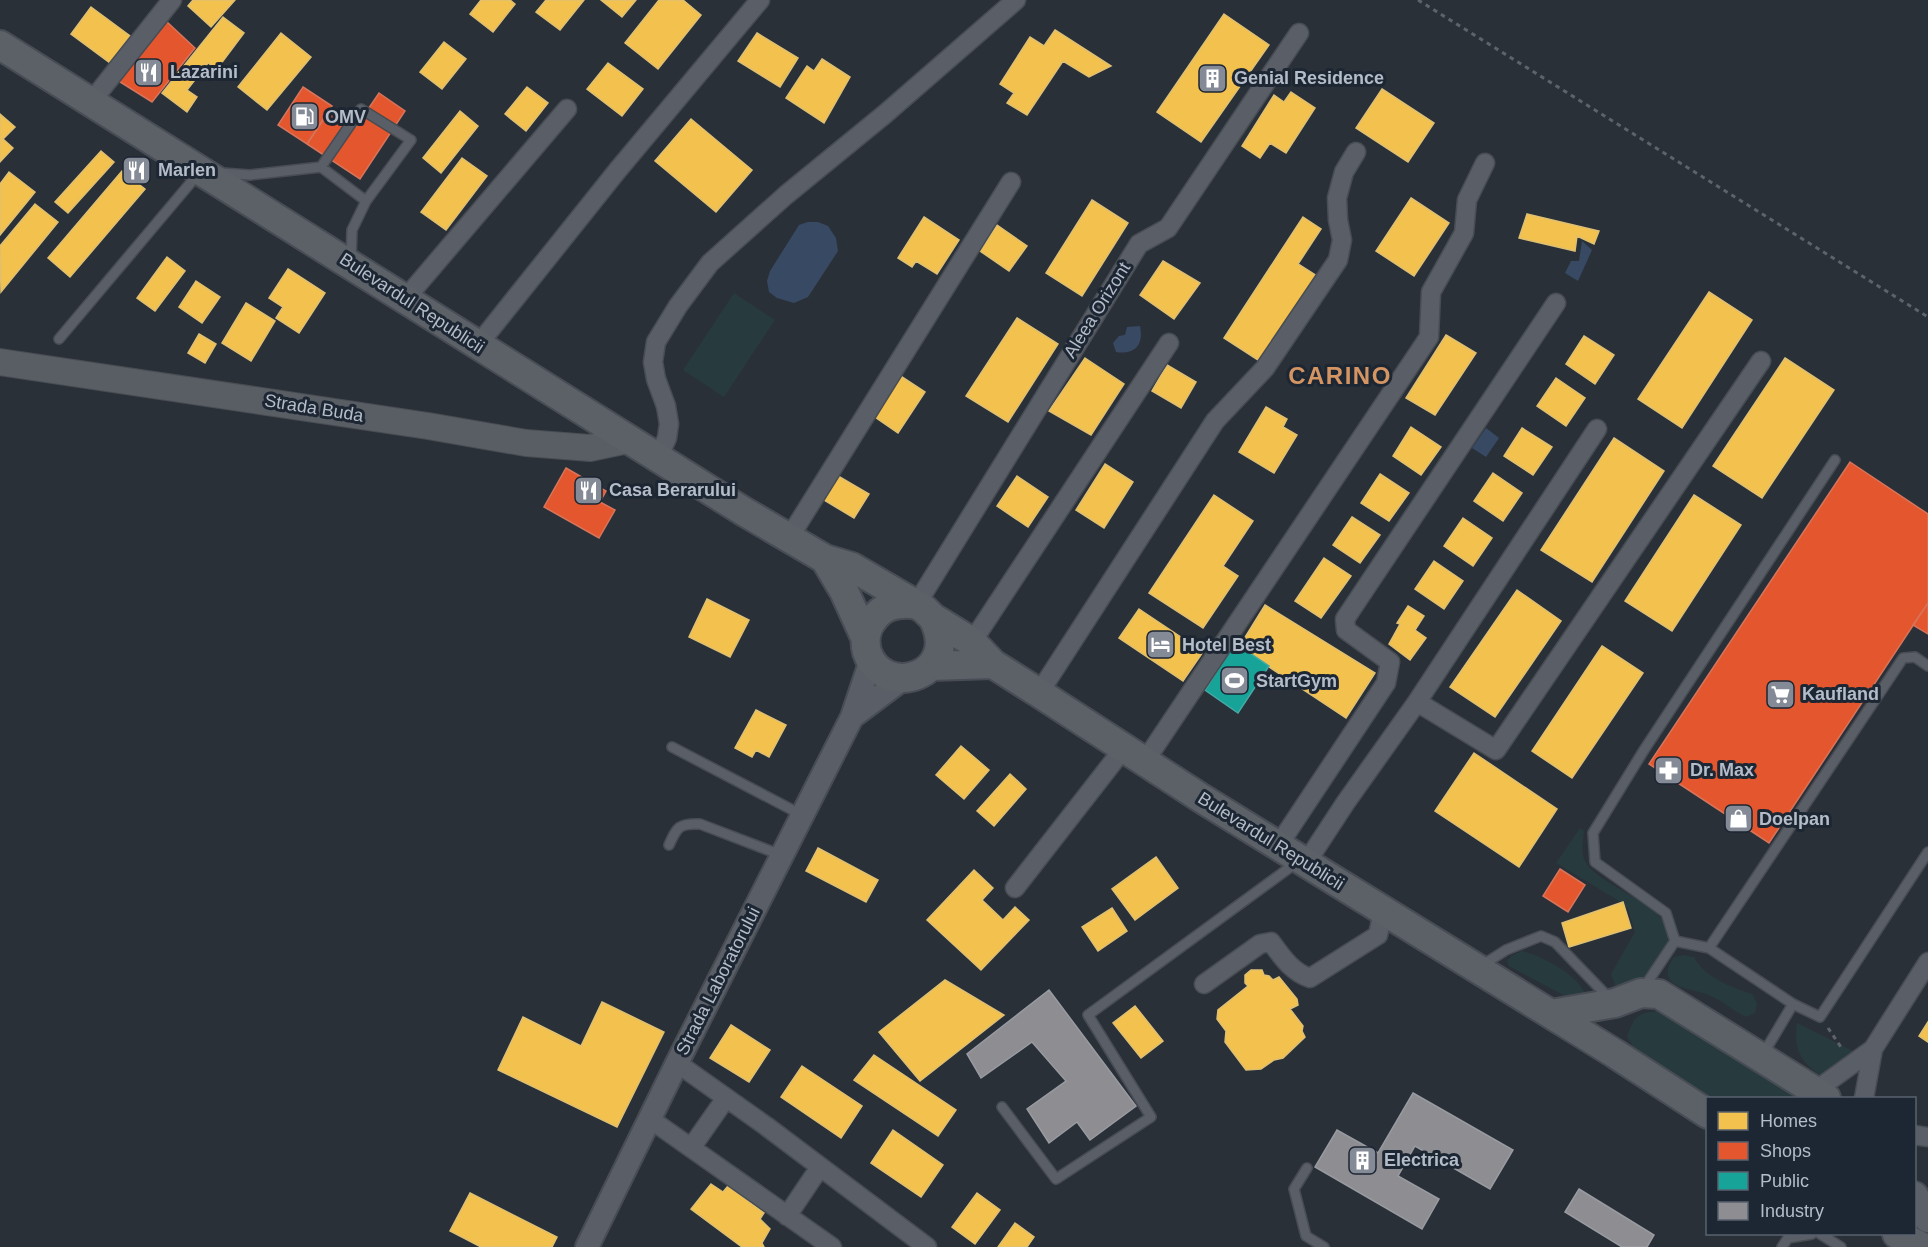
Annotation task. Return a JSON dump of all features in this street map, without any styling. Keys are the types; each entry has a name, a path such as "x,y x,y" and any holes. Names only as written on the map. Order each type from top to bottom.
{"main road":[{"name":"Bulevardul Republicii","path":"0,45 406,298 628,440 825,560 852,567 920,609 972,642 993,664 1038,693 1295,856 1614,1053 1706,1113"},
{"name":"Strada Buda","path":"0,362 428,426 526,443 590,448 628,440"},
{"name":"Bulevardul Republicii","path":"825,560 844,591 868,649"},
{"path":"899,603 920,609 939,629 941,642 938,655 931,666 923,672 904,678 885,674 868,649 869,625 876,614 887,606 899,603"},
{"path":"931,666 993,664"},
{"path":"1551,1014 1659,994 1821,1095"},
{"path":"1614,1053 1614,1023 1619,1011 1629,998"},
{"path":"1916,1199 1928,1218"},
{"path":"1901,1235 1923,1247"}],"street":[{"path":"90,102 172,0"},
{"path":"478,345 616,171 760,0"},
{"path":"658,458 667,438 669,424 653,362 656,342 678,306 710,263 786,195 885,114 1016,0"},
{"name":"Aleea Orizont","path":"920,609 1139,244 1168,228 1299,33"},
{"path":"406,298 567,108"},
{"path":"1038,693 1215,421 1265,368 1322,287 1338,260 1342,240 1337,198 1344,172 1356,152"},
{"path":"1015,888 1135,755 1429,337 1431,292 1464,232 1467,200 1485,163"},
{"path":"789,538 1011,182"},
{"path":"1295,856 1386,682 1390,662 1346,630 1345,619 1556,303"},
{"path":"972,642 1169,343"},
{"path":"1417,702 1496,750 1761,361"},
{"path":"1295,856 1417,702 1597,429"},
{"name":"Strada Laboratorului","path":"591,1245 677,1063 852,717 868,649"},
{"path":"852,717 904,678"},
{"path":"1204,984 1260,944 1272,942 1286,962 1299,974 1310,978 1378,935 1383,911"},
{"path":"1821,1095 1873,1049 1928,962"},
{"path":"1864,1097 1873,1049"},
{"path":"677,1063 927,1247"},
{"path":"692,1148 726,1098"},
{"path":"650,1119 832,1247"},
{"path":"787,1216 820,1167"}],"lane":[{"path":"321,167 361,108 411,140 366,201 352,230 351,264"},
{"path":"59,339 201,171 250,175 321,167 366,201"},
{"path":"1675,941 1666,913 1595,862 1593,833 1644,750 1835,460"},
{"path":"1709,948 1903,658 1915,657 1928,666"},
{"path":"672,747 801,815"},
{"path":"669,845 675,830 686,823 700,824 781,855"},
{"path":"1675,941 1709,948 1793,1004 1820,1017 1928,852"},
{"path":"1002,1107 1056,1179 1151,1117 1088,1014 1295,856"},
{"path":"1476,969 1506,950 1541,936 1555,942 1599,990 1629,998 1675,941"},
{"path":"1761,1057 1793,1004"},
{"path":"1307,1168 1294,1189 1306,1236 1324,1247"},
{"path":"1782,1247 1788,1238 1802,1235"},
{"path":"1823,1235 1841,1247"}],"path":[{"path":"1418,0 1928,317"}],"green space":[{"path":"734,293 775,320 724,397 683,370"},
{"path":"1580,828 1584,831 1582,852 1586,863 1607,881 1650,908 1661,918 1668,929 1668,946 1646,979 1626,994 1615,985 1611,974 1635,932 1628,909 1619,901 1556,863"},
{"path":"1522,951 1540,957 1560,968 1577,982 1586,997 1567,997 1509,966 1507,961 1511,956"},
{"path":"1683,955 1694,957 1704,970 1719,980 1752,994 1757,1003 1755,1013 1746,1017 1714,997 1684,988 1671,981 1668,975 1669,967 1674,957"},
{"path":"1661,1011 1801,1097 1706,1097 1638,1054 1627,1037 1635,1020 1647,1013"},
{"path":"1797,1023 1853,1051 1846,1063 1823,1077 1815,1072 1800,1054 1796,1040"}],"water":[{"path":"818,222 828,226 836,238 838,251 808,297 794,303 777,298 769,292 767,281 770,271 799,225"},
{"path":"1582,241 1592,250 1578,281 1565,273 1571,261 1579,261"},
{"path":"1140,326 1141,338 1137,347 1128,352 1116,352 1113,343 1119,336 1125,335 1127,327"},
{"path":"1486,428 1499,438 1486,457 1472,448"}],"building: Homes":[{"path":"193,0 235,0 211,27 188,6"},
{"path":"481,0 510,0 515,4 493,32 470,14"},
{"path":"546,0 584,0 560,30 536,12"},
{"path":"601,0 636,0 622,17"},
{"path":"659,0 683,0 701,15 658,69 625,43"},
{"path":"91,7 130,36 110,63 71,34"},
{"name":"Genial Residence","path":"1224,14 1269,45 1201,142 1157,112"},
{"path":"223,17 244,33 217,69 208,63 187,90 197,97 187,112 162,93"},
{"path":"1055,30 1111,66 1089,77 1063,61 1027,115 1007,103 1014,93 1000,84 1030,37 1044,46"},
{"path":"281,33 311,57 267,110 238,87"},
{"path":"757,33 798,58 780,87 738,61"},
{"path":"444,42 466,59 442,89 420,72"},
{"path":"822,59 850,77 824,123 786,98 807,66 814,71"},
{"path":"608,63 643,89 622,116 587,89"},
{"path":"527,87 548,103 526,131 505,114"},
{"path":"1382,89 1434,123 1408,162 1356,128"},
{"path":"1291,92 1315,108 1286,153 1270,143 1260,158 1242,146 1274,95 1284,102"},
{"path":"460,111 478,126 441,173 423,158"},
{"path":"0,114 15,127 3,139 13,148 0,162"},
{"path":"691,119 752,170 716,212 655,161"},
{"path":"101,151 114,162 68,213 55,202"},
{"path":"462,158 487,176 446,230 421,212"},
{"path":"122,171 145,189 70,277 48,258"},
{"path":"9,172 35,192 0,235 0,184"},
{"path":"1411,198 1449,223 1414,276 1376,251"},
{"path":"1092,200 1128,223 1082,296 1046,273"},
{"path":"35,204 58,222 1,292 0,246"},
{"path":"1527,214 1599,231 1594,244 1577,236 1575,251 1519,238"},
{"path":"924,217 959,240 937,274 916,261 912,267 898,258"},
{"path":"1303,217 1321,229 1298,264 1317,276 1261,362 1224,338"},
{"path":"997,225 1027,246 1009,271 980,251"},
{"path":"167,257 185,271 155,311 137,298"},
{"path":"1163,261 1200,283 1174,319 1140,295"},
{"path":"288,269 325,293 299,333 276,318 283,307 269,298"},
{"path":"196,281 220,297 202,323 179,307"},
{"path":"1709,292 1752,320 1682,428 1638,399"},
{"path":"246,303 275,321 251,361 222,343"},
{"path":"1017,318 1058,344 1008,422 966,396"},
{"path":"199,334 216,344 205,363 188,353"},
{"path":"1446,335 1476,353 1435,415 1406,398"},
{"path":"1584,336 1614,355 1595,384 1566,364"},
{"path":"1085,358 1124,384 1091,435 1049,411"},
{"path":"1785,358 1834,390 1762,498 1713,466"},
{"path":"1167,365 1196,382 1181,408 1152,391"},
{"path":"899,375 925,392 898,433 872,415"},
{"path":"1556,378 1585,398 1566,426 1537,406"},
{"path":"1266,407 1287,419 1283,427 1297,435 1274,473 1239,452"},
{"path":"1411,427 1441,447 1421,475 1393,456"},
{"path":"1522,428 1552,447 1533,475 1504,456"},
{"path":"1614,438 1664,471 1592,582 1541,550"},
{"path":"1105,464 1133,482 1104,528 1076,510"},
{"path":"1493,473 1522,493 1503,521 1474,501"},
{"path":"1380,474 1409,493 1389,521 1361,503"},
{"path":"838,476 869,494 854,518 824,500"},
{"path":"1017,476 1048,497 1028,527 997,506"},
{"path":"1214,495 1253,521 1223,566 1238,576 1203,628 1149,593"},
{"path":"1694,495 1741,525 1672,631 1625,601"},
{"path":"1352,517 1380,535 1360,563 1333,545"},
{"path":"1463,518 1492,538 1473,566 1444,546"},
{"path":"1324,558 1351,576 1321,618 1295,601"},
{"path":"1434,561 1463,581 1444,609 1415,589"},
{"path":"1517,590 1561,621 1495,717 1450,687"},
{"path":"707,599 749,620 730,657 689,637"},
{"path":"1265,605 1375,673 1346,718 1239,647"},
{"path":"1408,606 1424,616 1415,630 1426,638 1410,660 1389,644 1400,624 1397,623"},
{"name":"Hotel Best","path":"1139,609 1203,652 1183,681 1119,638"},
{"path":"1602,646 1643,673 1572,778 1532,751"},
{"path":"756,710 786,725 769,757 756,750 752,757 735,748"},
{"path":"961,746 989,770 964,799 936,775"},
{"path":"1474,753 1557,809 1519,867 1435,811"},
{"path":"1010,774 1026,789 994,826 977,811"},
{"path":"818,848 878,880 866,902 806,871"},
{"path":"1156,857 1178,888 1135,920 1112,889"},
{"path":"974,870 993,888 982,900 1003,920 1015,907 1029,920 981,970 927,920"},
{"path":"1623,902 1631,928 1569,947 1562,923"},
{"path":"1112,908 1127,931 1098,951 1082,927"},
{"path":"1251,970 1262,970 1264,975 1273,980 1279,977 1297,999 1298,1005 1290,1009 1303,1026 1302,1031 1305,1037 1283,1058 1274,1060 1261,1069 1246,1070 1225,1042 1226,1031 1217,1019 1218,1010 1248,986 1245,983 1245,975"},
{"path":"945,980 1004,1015 920,1081 879,1032"},
{"path":"602,1002 664,1032 617,1127 498,1070 523,1017 581,1046"},
{"path":"1135,1006 1163,1041 1141,1058 1113,1023"},
{"path":"1928,1022 1928,1042 1919,1036"},
{"path":"731,1025 770,1050 749,1082 710,1058"},
{"path":"874,1055 956,1110 938,1136 854,1080"},
{"path":"802,1066 862,1106 841,1138 781,1097"},
{"path":"893,1130 943,1165 921,1197 871,1163"},
{"path":"711,1184 723,1192 728,1186 764,1213 760,1219 770,1229 762,1243 764,1247 742,1247 691,1209"},
{"path":"470,1193 557,1237 552,1247 481,1247 450,1231"},
{"path":"977,1193 1000,1210 975,1244 952,1227"},
{"path":"1015,1223 1034,1237 1027,1247 998,1247"}],"building: Shops":[{"path":"166,21 195,48 152,102 117,80"},
{"name":"OMV","path":"303,87 332,106 307,144 278,125"},
{"path":"379,93 405,111 360,179 307,144 330,110 356,127"},
{"name":"Kaufland","path":"1850,462 1928,514 1928,603 1769,843 1649,764"},
{"path":"566,468 606,491 600,502 615,510 599,538 544,507"},
{"path":"1928,603 1928,634 1913,625"},
{"path":"1560,869 1585,885 1568,912 1543,896"}],"building: Public":[{"name":"StartGym","path":"1235,643 1269,666 1238,713 1205,690"}],"building: Industry":[{"path":"1049,990 1136,1106 1090,1140 1077,1122 1049,1143 1027,1109 1066,1081 1032,1042 981,1078 967,1054"},
{"name":"Electrica","path":"1413,1093 1513,1150 1490,1189 1415,1146 1398,1176 1439,1199 1422,1229 1315,1167 1337,1130 1378,1153"},
{"path":"1579,1189 1654,1235 1647,1247 1622,1247 1565,1212"}],"place":[{"name":"Lazarini","path":"149,72"},
{"name":"Genial Residence","path":"1213,78"},
{"name":"OMV","path":"304,117"},
{"name":"Marlen","path":"137,170"},
{"name":"Casa Berarului","path":"588,490"},
{"name":"Hotel Best","path":"1161,645"},
{"name":"StartGym","path":"1235,681"},
{"name":"Kaufland","path":"1781,694"},
{"name":"Dr. Max","path":"1669,770"},
{"name":"Doelpan","path":"1738,819"},
{"name":"Electrica","path":"1363,1160"}],"district":[{"name":"CARINO","path":"1340,375"}]}
